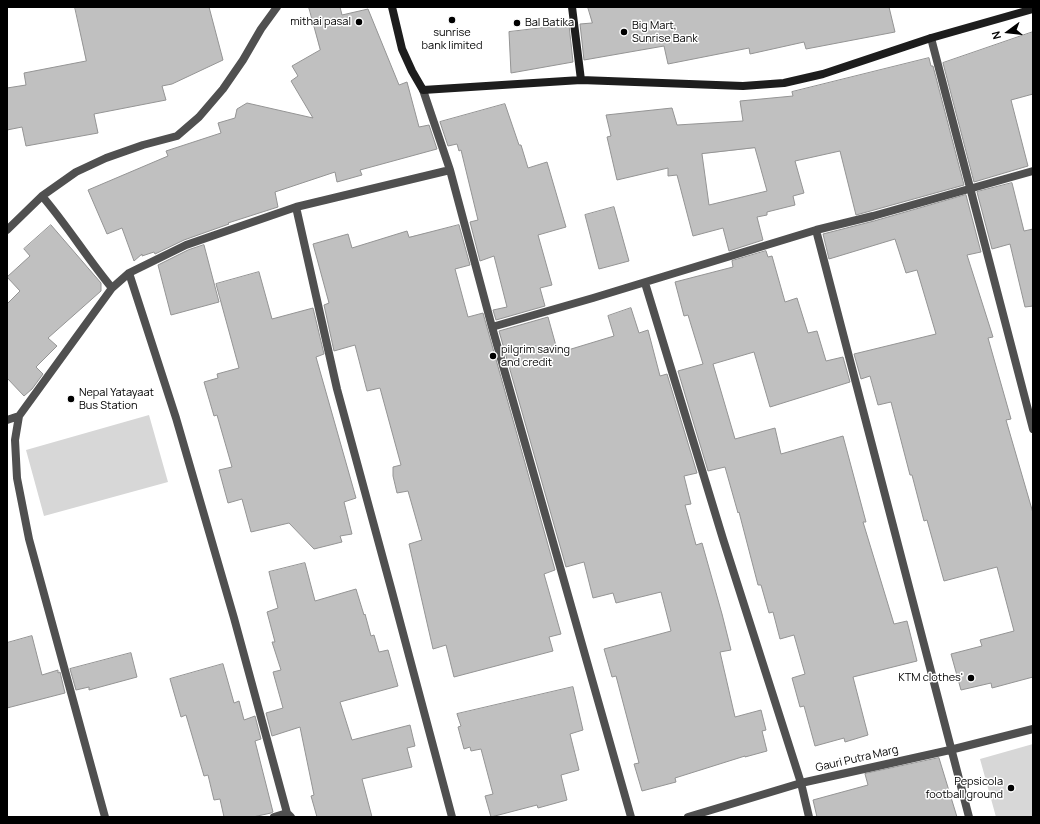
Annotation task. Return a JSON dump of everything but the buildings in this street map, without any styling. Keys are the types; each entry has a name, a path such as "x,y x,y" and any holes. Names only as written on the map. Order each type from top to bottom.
{"main road":[{"path":"392,7 402,49 423,90 581,80 743,86 784,83 823,74 931,38 1033,9"},
{"path":"572,7 581,80"}],"street":[{"path":"7,230 42,196 76,172 106,158 143,145 177,136 199,117 223,89 276,7"},
{"path":"931,38 1033,429"},
{"path":"423,90 450,170 492,327 631,817"},
{"path":"105,817 29,539 17,478 15,440 19,416 112,288 129,273 186,245 296,207 450,170"},
{"path":"492,327 816,230 873,216 1033,171"},
{"path":"42,196 57,213 96,269 112,288"},
{"path":"296,207 337,389 452,817"},
{"path":"816,230 968,817"},
{"path":"129,273 176,418 289,815 274,817"},
{"path":"645,282 723,539 801,783 809,817"},
{"path":"7,420 19,416"},
{"name":"Gauri Putra Marg","path":"688,817 801,783 950,750 1033,729"}],"shaded area":[{"path":"149,415 168,482 44,516 26,450"},
{"name":"Pepsicola football ground","path":"1033,744 1033,817 996,817 980,759"}],"place":[{"name":"sunrise bank limited","path":"452,20"},
{"name":"mithai pasal","path":"359,22"},
{"name":"Bal Batika","path":"517,23"},
{"name":"Big Mart, Sunrise Bank","path":"624,32"},
{"name":"pilgrim saving and credit","path":"493,356"},
{"name":"Nepal Yatayaat Bus Station","path":"71,399"},
{"name":"KTM clothes'","path":"971,678"},
{"name":"Pepsicola football ground","path":"1011,788"}]}
